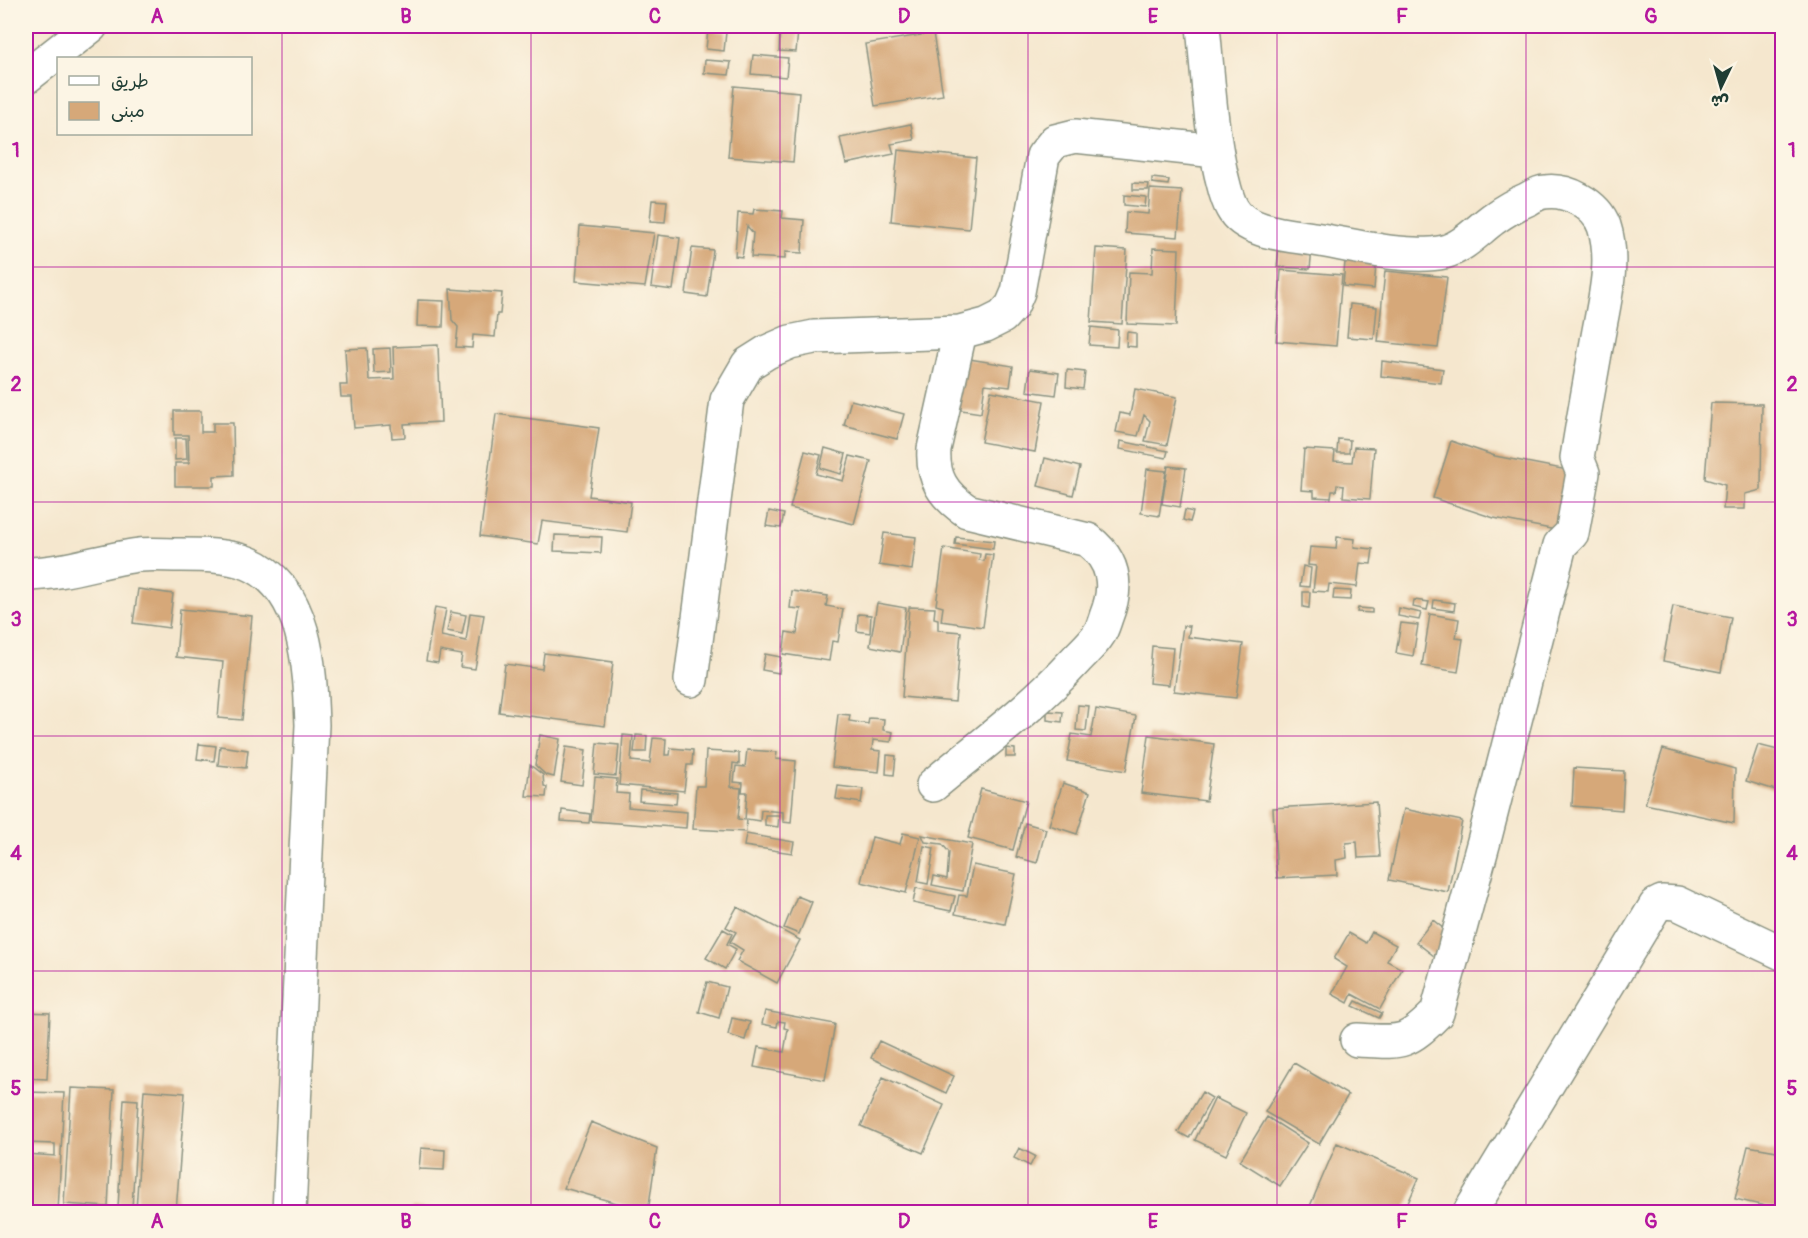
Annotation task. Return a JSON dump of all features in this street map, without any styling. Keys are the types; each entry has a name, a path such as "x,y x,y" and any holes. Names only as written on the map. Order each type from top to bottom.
{"street":[{"path":"26,77 91,26"},
{"path":"1203,26 1216,151 1226,195 1232,210 1257,228 1380,250 1421,254 1446,251 1466,241 1495,217 1519,203 1544,192 1561,192 1577,197 1590,208 1603,223 1608,246 1607,282 1577,458 1583,473 1572,533 1560,545 1487,830 1437,1013 1418,1032 1398,1042 1357,1040"},
{"path":"691,680 727,400 748,364 767,352 790,342 814,337 960,332 986,325 1002,316 1012,306 1022,279 1043,156 1055,141 1075,136 1216,151"},
{"path":"933,785 1049,690 1099,635 1110,605 1113,588 1107,560 1100,549 1088,540 967,511 953,502 944,491 933,465 934,450 960,332"},
{"path":"26,574 49,574 139,555 195,555 228,558 248,563 264,572 278,584 295,614 306,650 311,681 312,725 289,1212"},
{"path":"1470,1212 1656,905 1662,902 1677,903 1782,953"}],"building":[{"path":"708,30 726,32 724,51 706,49"},
{"path":"780,30 798,31 796,52 779,51"},
{"path":"933,33 943,95 875,106 865,44"},
{"path":"753,55 788,58 786,77 751,74"},
{"path":"705,60 731,62 729,75 704,73"},
{"path":"734,86 799,92 793,162 728,157"},
{"path":"911,124 914,140 891,144 894,154 846,164 840,138"},
{"path":"898,150 976,158 969,229 891,221"},
{"path":"1152,178 1169,180 1168,185 1152,183"},
{"path":"1133,183 1149,184 1148,190 1133,190"},
{"path":"1150,189 1182,191 1178,237 1125,233 1126,212 1148,214"},
{"path":"1124,195 1146,197 1145,207 1124,205"},
{"path":"652,200 667,201 665,222 650,221"},
{"path":"754,209 783,211 782,218 804,220 802,253 785,252 785,259 751,257 753,233 747,226 742,257 735,256 738,213 753,214"},
{"path":"580,226 654,233 645,287 576,281"},
{"path":"658,235 680,238 673,290 651,287"},
{"path":"1279,245 1312,248 1310,269 1277,267"},
{"path":"692,248 713,250 707,297 686,294"},
{"path":"1096,248 1127,250 1122,324 1091,322"},
{"path":"1153,248 1179,249 1176,326 1127,324 1129,272 1152,273"},
{"path":"1346,250 1377,252 1374,289 1343,286"},
{"path":"1281,270 1342,275 1336,346 1276,341"},
{"path":"1385,271 1447,277 1438,348 1378,342"},
{"path":"450,289 502,293 495,337 473,335 472,348 456,347 458,327 452,320"},
{"path":"418,300 444,301 443,327 417,326"},
{"path":"1350,304 1377,307 1374,339 1347,337"},
{"path":"1091,327 1118,330 1117,347 1089,345"},
{"path":"1127,332 1136,333 1136,347 1126,346"},
{"path":"438,345 441,422 404,424 405,437 392,438 391,425 354,428 352,397 341,397 340,385 347,385 345,349 367,348 369,380 394,379 393,347"},
{"path":"390,348 391,372 374,373 373,349"},
{"path":"963,358 1013,366 1010,387 985,384 981,413 955,409"},
{"path":"1382,361 1443,369 1441,383 1381,376"},
{"path":"1030,369 1059,373 1056,395 1027,391"},
{"path":"1067,370 1085,372 1083,389 1066,387"},
{"path":"1135,389 1177,397 1167,445 1145,441 1150,421 1144,415 1138,436 1116,432 1120,413 1130,415"},
{"path":"991,391 1044,401 1035,452 981,442"},
{"path":"851,400 904,414 897,439 844,425"},
{"path":"1711,403 1762,404 1761,490 1745,494 1745,509 1723,509 1725,485 1705,479"},
{"path":"174,411 201,411 201,432 213,432 213,423 233,423 234,475 214,476 214,486 175,486 175,463 189,463 188,435 174,435"},
{"path":"496,414 599,428 589,496 631,502 627,532 542,521 538,544 480,536"},
{"path":"175,438 186,438 187,459 175,460"},
{"path":"1338,439 1350,440 1349,453 1337,453"},
{"path":"1121,441 1168,451 1166,458 1120,449"},
{"path":"1451,441 1495,456 1583,473 1572,533 1494,518 1433,498"},
{"path":"1354,447 1374,448 1370,499 1343,497 1344,486 1337,485 1336,491 1332,491 1331,498 1314,497 1314,491 1301,490 1304,449 1335,451 1334,461 1352,462"},
{"path":"825,448 846,454 841,474 820,468"},
{"path":"805,451 821,455 816,474 843,481 850,456 871,461 854,524 790,508"},
{"path":"1045,458 1080,467 1073,495 1038,486"},
{"path":"1168,466 1186,468 1180,507 1162,504"},
{"path":"1147,469 1166,471 1159,516 1141,513"},
{"path":"1185,510 1193,512 1190,522 1183,520"},
{"path":"769,511 784,514 781,528 766,526"},
{"path":"884,533 916,537 912,570 879,565"},
{"path":"555,535 602,537 601,553 554,551"},
{"path":"956,537 994,541 993,549 955,544"},
{"path":"1337,537 1355,539 1354,547 1373,549 1371,564 1360,563 1357,587 1329,584 1328,592 1313,591 1316,566 1308,565 1310,547 1336,549"},
{"path":"944,548 980,554 979,560 984,561 985,554 993,555 983,627 941,621 943,607 936,605"},
{"path":"1303,566 1311,568 1309,587 1300,586"},
{"path":"138,589 173,594 169,628 133,623"},
{"path":"1334,590 1351,591 1350,600 1333,599"},
{"path":"792,591 828,596 826,606 843,609 838,642 832,641 829,661 783,654 786,632 797,634 801,609 790,608"},
{"path":"1303,592 1310,592 1309,608 1303,607"},
{"path":"1414,600 1429,602 1427,610 1413,607"},
{"path":"1434,600 1455,603 1454,611 1433,608"},
{"path":"877,603 906,608 900,652 870,646"},
{"path":"1673,606 1731,617 1721,672 1663,661"},
{"path":"435,607 446,609 441,636 466,641 470,613 484,615 475,669 460,667 462,655 440,651 438,663 426,661"},
{"path":"909,607 935,608 934,618 938,619 938,630 961,632 955,702 902,697"},
{"path":"1358,608 1372,609 1372,613 1357,612"},
{"path":"1399,608 1421,613 1419,620 1398,616"},
{"path":"180,609 252,616 242,720 218,718 223,662 176,657"},
{"path":"451,612 466,615 462,634 447,631"},
{"path":"858,614 871,615 870,633 857,631"},
{"path":"1430,614 1459,619 1456,638 1463,639 1458,672 1422,666"},
{"path":"1401,623 1418,625 1413,656 1396,653"},
{"path":"1183,626 1190,626 1188,637 1243,644 1236,698 1174,691"},
{"path":"1152,646 1173,648 1169,685 1149,683"},
{"path":"544,653 613,662 605,726 499,712 505,664 542,669"},
{"path":"765,654 781,657 779,673 762,670"},
{"path":"1078,705 1089,706 1086,731 1076,730"},
{"path":"1096,709 1136,716 1126,771 1067,761 1072,734 1091,737"},
{"path":"1047,711 1063,712 1062,722 1047,720"},
{"path":"838,714 850,715 849,721 868,724 869,718 884,719 883,730 893,732 891,742 873,740 872,750 881,751 879,772 832,767"},
{"path":"540,735 560,739 554,777 546,775 535,765"},
{"path":"623,735 633,736 631,761 650,763 653,738 666,739 665,755 670,755 671,748 693,750 692,765 687,765 684,791 619,785"},
{"path":"636,735 647,736 646,752 634,752"},
{"path":"1149,735 1214,744 1206,801 1141,793"},
{"path":"597,743 619,745 616,776 594,774"},
{"path":"199,744 216,746 214,761 197,759"},
{"path":"1758,745 1782,751 1782,792 1746,781"},
{"path":"220,746 248,750 246,768 218,765"},
{"path":"566,747 586,750 582,785 561,782"},
{"path":"1006,748 1015,749 1015,757 1006,757"},
{"path":"1663,749 1735,769 1734,823 1645,804"},
{"path":"747,750 777,752 776,759 796,761 791,823 783,822 783,812 761,810 760,821 747,819 746,832 693,829 696,786 704,786 706,751 739,753 739,764 733,763 731,787 741,788 738,819 745,820 747,792 742,792 743,783 734,782 736,766 745,767"},
{"path":"887,755 896,756 894,775 886,774"},
{"path":"530,765 543,775 544,786 547,787 546,797 526,796"},
{"path":"1574,768 1624,771 1622,810 1572,806"},
{"path":"595,777 617,779 616,793 629,794 628,807 687,812 686,828 591,821"},
{"path":"1063,783 1090,792 1077,834 1049,825"},
{"path":"838,786 863,789 861,803 836,799"},
{"path":"981,789 1026,801 1013,850 968,838"},
{"path":"640,790 677,793 676,804 639,801"},
{"path":"1376,802 1380,857 1358,858 1357,842 1346,843 1347,858 1336,860 1337,875 1277,878 1273,808"},
{"path":"1404,809 1462,821 1448,892 1389,880"},
{"path":"562,810 590,814 589,823 561,821"},
{"path":"765,815 779,815 778,827 765,825"},
{"path":"1025,823 1046,829 1037,863 1016,857"},
{"path":"903,833 920,837 906,893 861,882 872,837 900,844"},
{"path":"746,834 794,842 792,853 744,846"},
{"path":"922,835 972,844 963,891 932,885 934,876 947,879 949,852 942,844 925,842"},
{"path":"924,846 934,848 928,884 918,882"},
{"path":"973,865 1016,874 1005,924 955,914 959,895 967,896"},
{"path":"916,888 955,896 951,911 913,903"},
{"path":"797,896 812,902 799,934 784,928"},
{"path":"737,907 800,940 777,983 737,961 743,950 730,942 736,932 726,927"},
{"path":"1433,920 1450,934 1434,956 1416,942"},
{"path":"723,929 732,934 727,944 736,949 725,969 706,958"},
{"path":"1372,932 1396,945 1387,961 1402,969 1380,1009 1352,994 1348,1003 1332,994 1347,967 1334,959 1349,933 1366,943"},
{"path":"707,982 727,987 719,1018 699,1012"},
{"path":"1356,1001 1382,1013 1379,1018 1353,1006"},
{"path":"765,1011 835,1024 825,1080 754,1067 758,1047 784,1052 788,1029 784,1028 785,1022 778,1021 777,1027 762,1024"},
{"path":"26,1012 50,1013 47,1079 26,1078"},
{"path":"732,1018 750,1022 745,1040 728,1035"},
{"path":"879,1041 954,1076 946,1093 871,1058"},
{"path":"1294,1063 1348,1095 1319,1144 1265,1112"},
{"path":"883,1077 944,1105 923,1153 861,1126"},
{"path":"71,1088 114,1090 108,1207 64,1204"},
{"path":"144,1090 185,1093 176,1212 136,1210"},
{"path":"26,1092 64,1093 58,1212 26,1210 26,1154 55,1156 55,1144 26,1143"},
{"path":"1202,1092 1212,1098 1189,1138 1178,1132"},
{"path":"1215,1098 1246,1113 1226,1155 1195,1140"},
{"path":"124,1099 138,1100 132,1209 118,1208"},
{"path":"1267,1117 1308,1143 1280,1186 1240,1161"},
{"path":"591,1122 657,1148 648,1212 564,1188"},
{"path":"1337,1143 1419,1178 1404,1212 1326,1212 1310,1206"},
{"path":"1748,1146 1782,1152 1782,1210 1735,1199"},
{"path":"421,1148 445,1150 444,1170 419,1169"},
{"path":"1019,1148 1035,1156 1030,1166 1014,1158"},
{"path":"412,1207 436,1209 436,1212 411,1212"}]}
